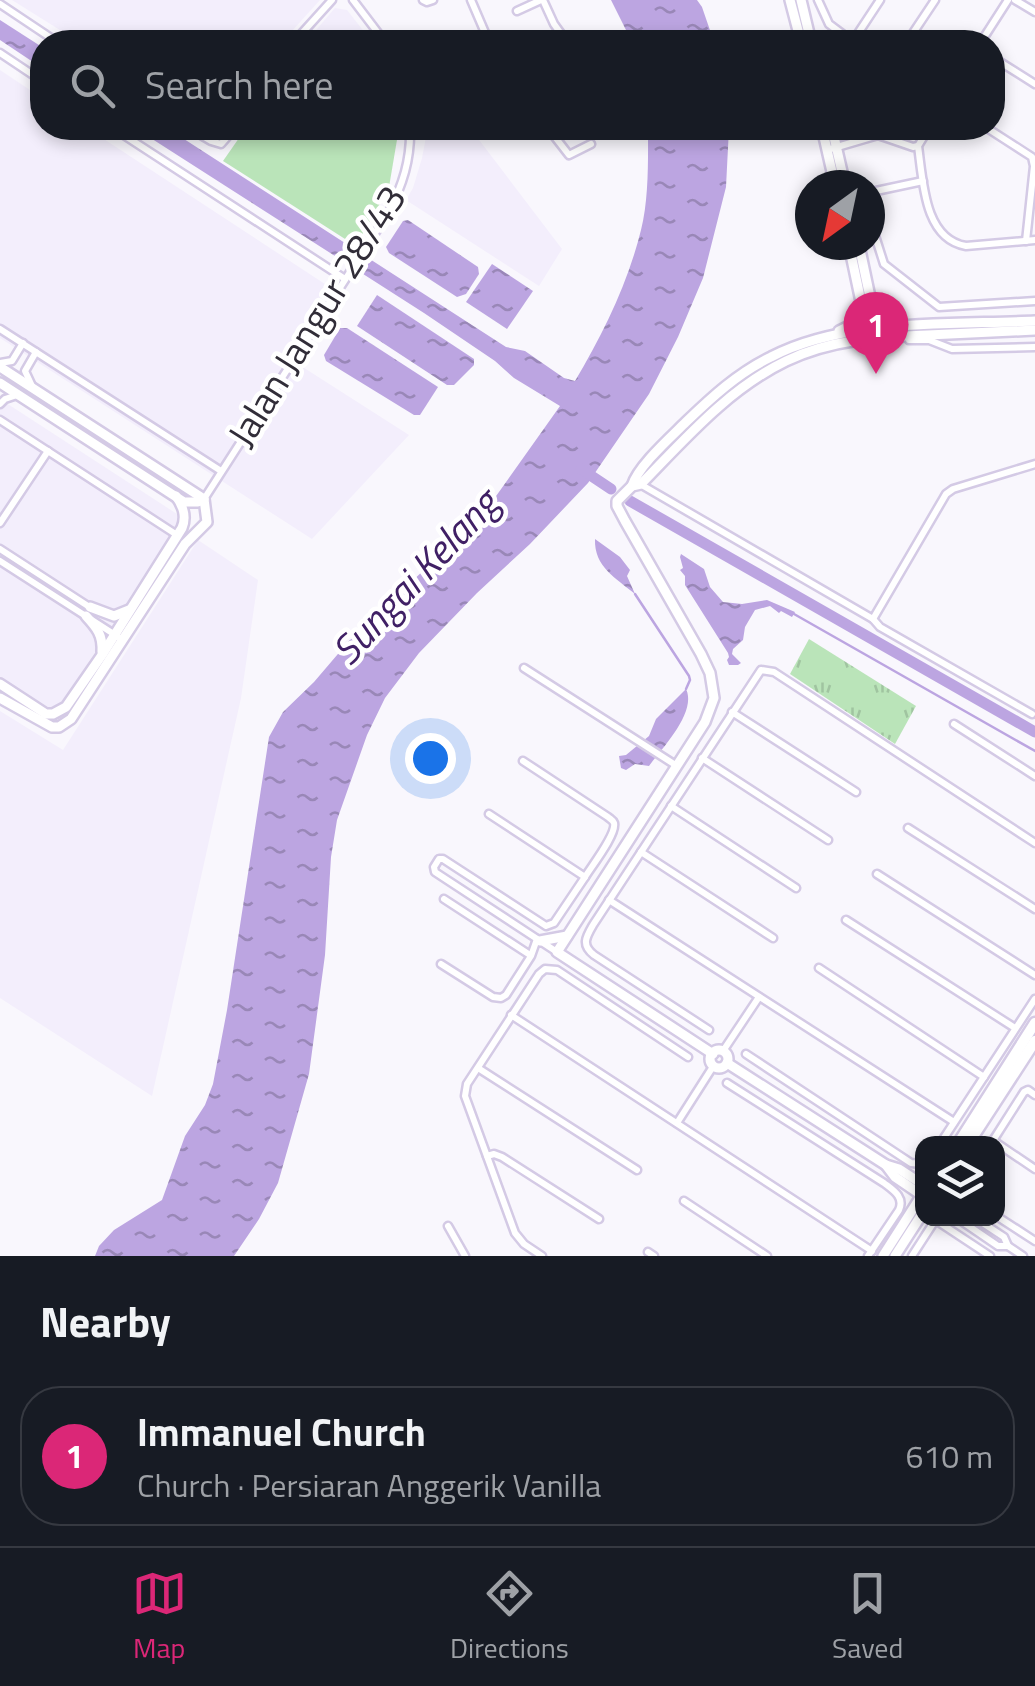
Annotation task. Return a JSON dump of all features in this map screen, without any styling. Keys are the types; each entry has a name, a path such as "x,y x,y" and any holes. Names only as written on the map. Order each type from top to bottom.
{"main road":[{"path":"790,0 798,30"},
{"path":"801,0 808,30"},
{"path":"828,140 839,170"},
{"path":"832,140 834,170"},
{"path":"853,260 867,306 896,332 1035,321"},
{"path":"861,260 872,332"},
{"path":"636,483 679,429 736,378 770,357 859,321 867,306"},
{"path":"827,336 1035,330"},
{"path":"872,332 786,360 763,374 694,429 617,501 701,654 713,682 712,707 557,952 716,1057 728,1058 727,1063 886,1165 895,1178 915,1190"},
{"path":"0,365 204,499 207,522 185,544 66,707 53,714 39,710 0,684"},
{"path":"0,382 176,496 189,503 204,499"},
{"path":"124,463 131,452"},
{"path":"0,698 44,724 59,727 72,719 131,608 184,523 176,496"},
{"path":"88,612 114,616 131,608"},
{"path":"88,612 100,632 102,655"},
{"path":"541,941 568,936"},
{"path":"963,1136 1035,1023"},
{"path":"973,1136 1035,1042"},
{"path":"883,1256 915,1203"},
{"path":"895,1256 915,1225"}],"street":[{"path":"305,30 332,0"},
{"path":"354,0 376,30"},
{"path":"423,0 433,0"},
{"path":"472,0 484,30"},
{"path":"518,10 542,0 558,30"},
{"path":"818,0 829,24 837,30"},
{"path":"861,30 880,0"},
{"path":"915,30 935,0"},
{"path":"990,30 1012,0 1035,12"},
{"path":"0,4 39,30"},
{"path":"0,53 30,73"},
{"path":"1005,65 1035,84"},
{"path":"133,140 348,276"},
{"name":"Jalan Jangur 28/43","path":"204,499 397,196 410,158 410,140"},
{"path":"557,140 567,154 592,144"},
{"path":"832,149 855,140"},
{"path":"897,140 913,148 918,146"},
{"path":"922,140 918,146 923,181 935,226 951,242 966,246 1031,240 1032,158 1005,140"},
{"path":"885,188 923,181"},
{"path":"883,260 939,307 1035,301"},
{"path":"0,329 221,470"},
{"path":"896,332 902,340 929,340 952,349 1035,347"},
{"path":"0,365 12,361 23,344"},
{"path":"34,389 26,371 36,352"},
{"path":"0,404 18,394"},
{"path":"0,420 177,536"},
{"path":"0,523 48,451"},
{"path":"873,620 946,494 1035,464"},
{"path":"636,483 1032,714"},
{"path":"0,549 88,612"},
{"path":"0,560 121,633"},
{"path":"524,668 677,766"},
{"path":"709,1030 586,948 587,936 761,670 774,672 1035,843"},
{"path":"732,712 856,792"},
{"path":"954,724 1035,776"},
{"path":"702,758 828,840"},
{"path":"523,761 613,822 614,828 557,920 546,926 441,858 434,867 435,872 557,952"},
{"path":"671,806 796,888"},
{"path":"488,814 584,876"},
{"path":"908,828 1035,909"},
{"path":"641,852 773,938"},
{"path":"446,878 453,866"},
{"path":"877,874 1035,975"},
{"path":"444,899 530,956"},
{"path":"610,900 954,1122"},
{"path":"846,920 1015,1028"},
{"path":"441,964 493,997 501,998 530,956 536,954 541,941"},
{"path":"819,968 984,1077"},
{"path":"542,1256 515,1233 466,1096 467,1084 544,969 557,970 688,1058"},
{"path":"677,1123 716,1057 759,997"},
{"path":"945,1136 1035,1000"},
{"path":"512,1015 870,1254 899,1210 901,1200 892,1189 727,1083"},
{"path":"746,1054 915,1163"},
{"path":"478,1068 637,1170"},
{"path":"996,1136 1026,1090 1035,1094"},
{"path":"1005,1149 1035,1169"},
{"path":"487,1156 502,1157 599,1219"},
{"path":"684,1202 767,1256"},
{"path":"912,1256 938,1221 990,1256"},
{"path":"1005,1221 1035,1242"},
{"path":"448,1226 465,1256"},
{"path":"969,1226 998,1246 1008,1246 1024,1256"},
{"path":"988,1226 1004,1236 1008,1246"}],"shaded area":[{"path":"12,0 320,0 293,30 60,30"},
{"path":"335,8 347,10 363,30 316,30"},
{"path":"0,70 30,90 30,140 105,140 331,288 287,357 409,435 312,539 0,338"},
{"path":"425,140 479,140 562,249 539,286 406,200"},
{"path":"0,399 180,516 180,524 62,702 50,708 0,678"},
{"path":"198,540 258,580 241,698 152,1096 0,998 0,711 63,750"}],"green space":[{"path":"238,140 397,140 389,187 356,246 223,161"},
{"path":"809,639 916,706 895,744 790,674"}],"water":[{"path":"611,0 697,0 710,30 626,30"},
{"path":"0,20 30,39 30,60 0,40"},
{"path":"154,140 186,140 506,347 525,351 564,378 575,381 614,308 636,250 648,179 648,140 728,140 726,187 703,278 649,394 588,483 419,653 385,698 367,735 337,820 309,1074 278,1183 259,1219 234,1256 95,1256 114,1230 162,1200 185,1136 213,1084 269,737 283,712 349,641 484,513 560,406 424,313"},
{"path":"408,220 478,267 479,274 466,294 457,297 389,253 386,247 403,221"},
{"path":"492,264 533,291 507,329 466,302"},
{"path":"377,295 474,359 474,365 454,385 447,385 357,326"},
{"path":"340,328 347,328 438,387 420,415 326,361 324,355"},
{"path":"595,539 620,557 630,570 627,576 635,594 602,564"},
{"path":"681,554 704,569 710,587 723,602 767,600 795,612 792,617 770,606 755,610 743,640 733,649 732,654 741,663 729,665 728,653 685,585 680,570"},
{"path":"686,689 683,718 649,766 621,768 619,756 626,755 649,736 656,719"}],"waterway":[{"path":"581,469 611,489"},
{"path":"630,501 1035,732"},
{"path":"635,594 689,676 686,689"},
{"path":"794,614 1035,751"}],"place":[{"name":"Immanuel Church","path":"876,374"}],"water label":[{"name":"Sungai Kelang","path":"415,577"}]}
